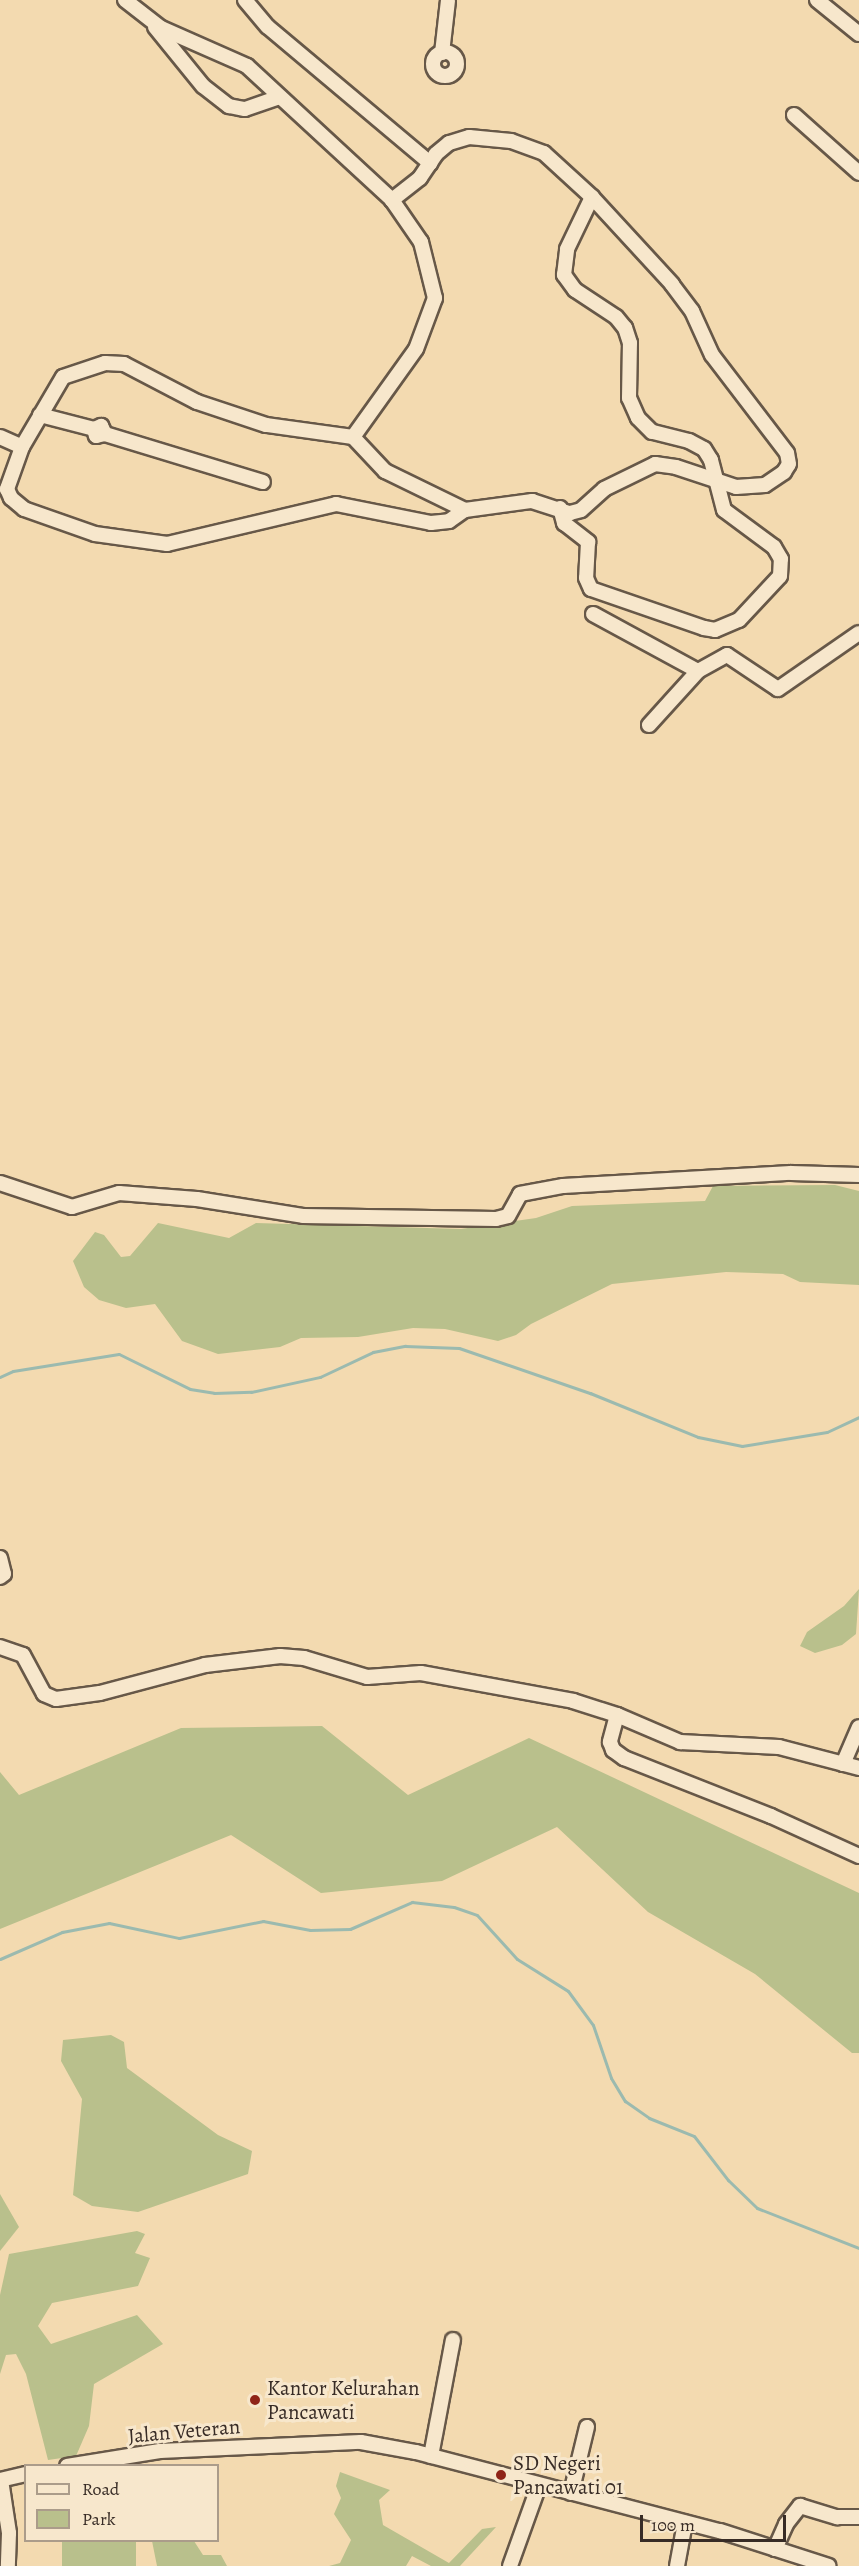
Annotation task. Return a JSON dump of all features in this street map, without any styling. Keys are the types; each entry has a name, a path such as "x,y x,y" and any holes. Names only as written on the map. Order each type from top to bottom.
{"street":[{"path":"125,0 148,19 203,86 229,106 245,109 280,97"},
{"path":"245,0 268,27 430,163"},
{"path":"442,53 447,0"},
{"path":"817,0 859,34"},
{"path":"148,19 248,66 392,200 421,243 435,298 416,349 353,437"},
{"path":"795,116 859,172"},
{"path":"392,200 420,178 448,143 469,137 511,141 544,153 592,197 672,284 692,311 712,355 787,453 789,464 784,472 765,485 736,487 717,484 663,463 604,489 576,513 532,501 465,510 449,521 431,523 336,504 167,544 95,534 15,503 8,489 22,447 63,376 83,368 124,364 197,402 266,425 353,437 385,471 465,510"},
{"path":"560,508 564,523 588,542 586,578 591,589 715,630 739,620 777,583 782,566 770,543 724,510 704,449 689,441 652,432 638,418 628,386 630,344 625,328 610,313 576,290 564,275 567,249 592,197"},
{"path":"40,415 263,482"},
{"path":"0,436 22,447"},
{"path":"593,614 698,671"},
{"path":"649,725 698,671 727,655 778,689 859,633"},
{"path":"0,1183 72,1207 119,1193 197,1199 303,1216 496,1219 508,1216 520,1194 563,1186 791,1173 859,1175"},
{"path":"0,1558 4,1574 0,1577"},
{"path":"0,1647 23,1655 44,1694 56,1699 100,1693 205,1665 280,1656 304,1658 367,1677 421,1673 573,1701 617,1715 680,1742 779,1747 859,1768"},
{"path":"617,1715 610,1742 613,1750 624,1758 771,1816 859,1856"},
{"path":"843,1764 859,1727"},
{"path":"432,2456 453,2340"},
{"path":"571,2493 587,2427"},
{"name":"Jalan Veteran","path":"90,2464 332,2441 432,2456 685,2523 830,2566"},
{"path":"8,2566 9,2533 1,2480 24,2474"},
{"path":"510,2566 539,2485"},
{"path":"775,2549 786,2524 800,2506 837,2517 859,2517"},
{"path":"677,2566 685,2523"}],"green space":[{"path":"835,1185 859,1191 859,1285 800,1282 783,1274 726,1272 612,1284 531,1324 516,1335 498,1341 445,1329 413,1328 358,1337 301,1338 280,1347 218,1354 182,1341 155,1304 126,1308 99,1300 84,1287 73,1261 95,1232 104,1235 121,1257 130,1256 158,1223 229,1238 256,1223 461,1229 536,1218 572,1206 705,1201 713,1186"},
{"path":"859,1589 856,1634 842,1645 815,1653 800,1646 807,1632 844,1606"},
{"path":"322,1726 408,1795 529,1738 859,1893 859,2053 852,2053 755,1974 648,1912 557,1827 442,1881 321,1893 231,1835 0,1929 0,1772 19,1795 181,1728"},
{"path":"111,2035 124,2042 127,2068 218,2135 252,2151 248,2174 138,2212 92,2206 73,2195 82,2099 61,2061 63,2040"},
{"path":"0,2194 19,2227 0,2251"},
{"path":"137,2231 145,2234 135,2253 150,2258 138,2286 52,2303 38,2326 51,2344 137,2315 163,2344 94,2384 89,2426 76,2456 48,2460 26,2374 16,2354 6,2355 0,2374 0,2295 9,2254"},
{"path":"340,2472 390,2490 379,2500 383,2525 449,2563 482,2529 496,2527 460,2566 431,2566 412,2556 406,2566 329,2566 340,2563 351,2540 334,2514 341,2498 336,2486"},
{"path":"62,2542 136,2542 136,2566 62,2566"},
{"path":"152,2542 195,2542 203,2555 221,2555 227,2566 157,2566"}],"waterway":[{"path":"0,1377 13,1371 119,1354 190,1389 214,1393 251,1392 320,1377 373,1352 405,1346 459,1348 590,1393 698,1437 742,1446 827,1432 859,1417"},
{"path":"0,1959 62,1932 109,1923 179,1938 263,1921 310,1930 350,1929 412,1902 454,1907 477,1915 517,1959 568,1991 593,2025 611,2078 625,2101 649,2118 694,2136 728,2180 757,2208 859,2248"}],"place":[{"name":"Kantor Kelurahan Pancawati","path":"255,2400"},
{"name":"SD Negeri Pancawati 01","path":"501,2475"}]}
